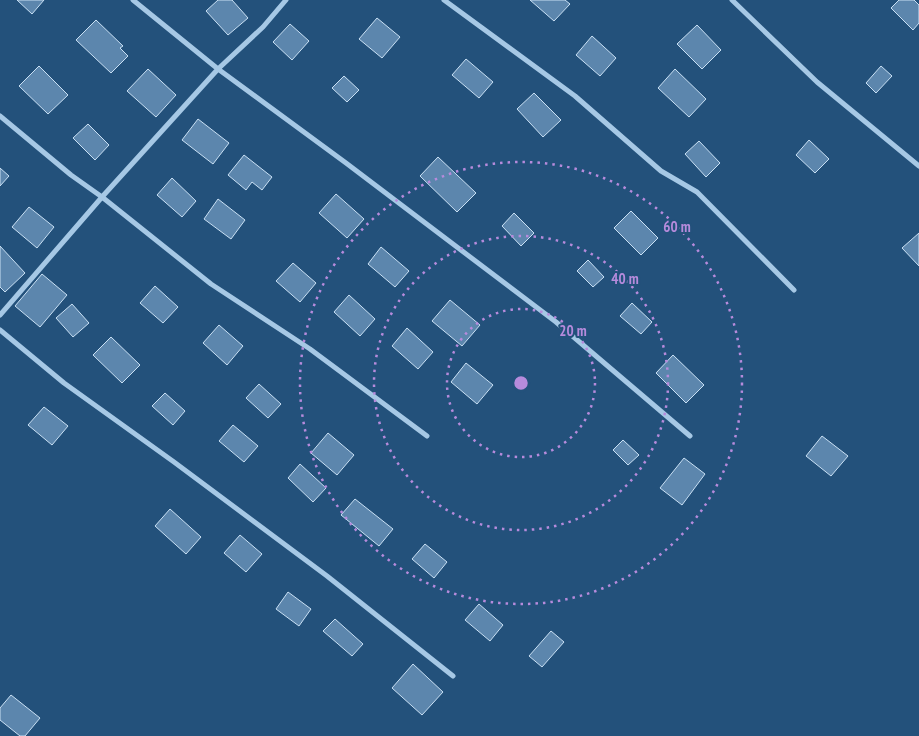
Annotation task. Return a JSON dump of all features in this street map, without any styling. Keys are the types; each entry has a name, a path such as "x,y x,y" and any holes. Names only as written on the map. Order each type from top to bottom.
{"street":[{"path":"133,0 218,69 556,322 690,436"},
{"path":"0,315 102,197 218,69 263,28 286,0"},
{"path":"444,0 575,96 661,171 697,192 794,290"},
{"path":"732,0 817,82 919,166"},
{"path":"0,116 71,175 102,197 212,284 310,349 427,436"},
{"path":"0,330 64,383 327,576 453,676"}],"building":[{"path":"17,0 44,0 32,14"},
{"path":"218,0 232,0 248,18 228,35 206,11"},
{"path":"530,0 565,0 570,4 554,21"},
{"path":"899,0 914,0 919,5 919,23 913,30 891,8"},
{"path":"377,18 400,37 382,58 359,39"},
{"path":"96,20 123,46 120,48 128,56 111,73 76,40"},
{"path":"290,24 309,41 292,60 273,42"},
{"path":"697,25 721,50 702,69 677,44"},
{"path":"592,36 616,58 600,76 576,55"},
{"path":"466,59 493,82 479,98 452,75"},
{"path":"39,66 68,95 48,114 19,86"},
{"path":"881,66 892,76 876,93 866,83"},
{"path":"148,69 176,95 156,117 127,91"},
{"path":"675,69 706,99 689,117 658,88"},
{"path":"344,76 359,90 347,102 332,88"},
{"path":"534,93 561,120 543,137 517,109"},
{"path":"198,119 229,143 213,164 182,140"},
{"path":"88,124 109,145 95,160 73,138"},
{"path":"809,140 829,159 815,173 796,155"},
{"path":"699,141 720,163 706,177 685,154"},
{"path":"244,155 272,177 262,190 252,182 246,190 228,175"},
{"path":"438,157 476,193 457,212 420,176"},
{"path":"0,168 9,176 0,186"},
{"path":"172,178 196,201 182,217 157,195"},
{"path":"336,194 364,219 347,238 319,213"},
{"path":"218,199 245,220 231,239 204,219"},
{"path":"29,207 54,227 37,248 12,227"},
{"path":"631,211 658,238 641,255 614,228"},
{"path":"514,213 534,233 521,246 502,226"},
{"path":"919,233 919,266 902,248"},
{"path":"0,246 25,273 5,292 0,287"},
{"path":"381,247 409,271 395,287 368,264"},
{"path":"588,260 604,277 593,287 577,271"},
{"path":"293,263 316,283 300,302 276,281"},
{"path":"42,274 67,295 40,327 15,306"},
{"path":"155,286 178,307 163,323 140,303"},
{"path":"349,295 375,319 360,336 334,312"},
{"path":"450,300 480,325 462,346 432,321"},
{"path":"632,303 652,322 641,334 620,316"},
{"path":"72,304 89,323 73,337 56,318"},
{"path":"219,325 243,346 227,365 203,343"},
{"path":"407,328 433,352 418,369 392,346"},
{"path":"111,337 140,365 122,383 93,355"},
{"path":"673,355 704,385 686,403 656,373"},
{"path":"466,363 493,385 477,404 451,382"},
{"path":"259,384 281,404 268,418 246,398"},
{"path":"165,393 185,411 173,425 152,406"},
{"path":"44,407 68,426 52,445 28,425"},
{"path":"233,425 258,446 244,462 219,441"},
{"path":"328,433 354,455 337,475 311,453"},
{"path":"822,436 848,456 831,476 806,456"},
{"path":"623,440 639,455 628,465 613,450"},
{"path":"684,458 705,474 682,505 660,488"},
{"path":"300,464 326,488 313,502 288,478"},
{"path":"355,499 393,529 379,546 341,515"},
{"path":"170,509 201,537 186,554 155,526"},
{"path":"240,535 262,554 246,572 224,553"},
{"path":"425,544 447,562 434,578 412,559"},
{"path":"288,592 311,609 299,626 276,609"},
{"path":"479,604 503,625 490,641 465,620"},
{"path":"335,619 363,644 352,656 323,631"},
{"path":"551,631 564,642 542,667 529,656"},
{"path":"413,664 443,692 422,715 392,688"},
{"path":"11,695 40,718 25,736 20,736 0,720 0,708"}]}
